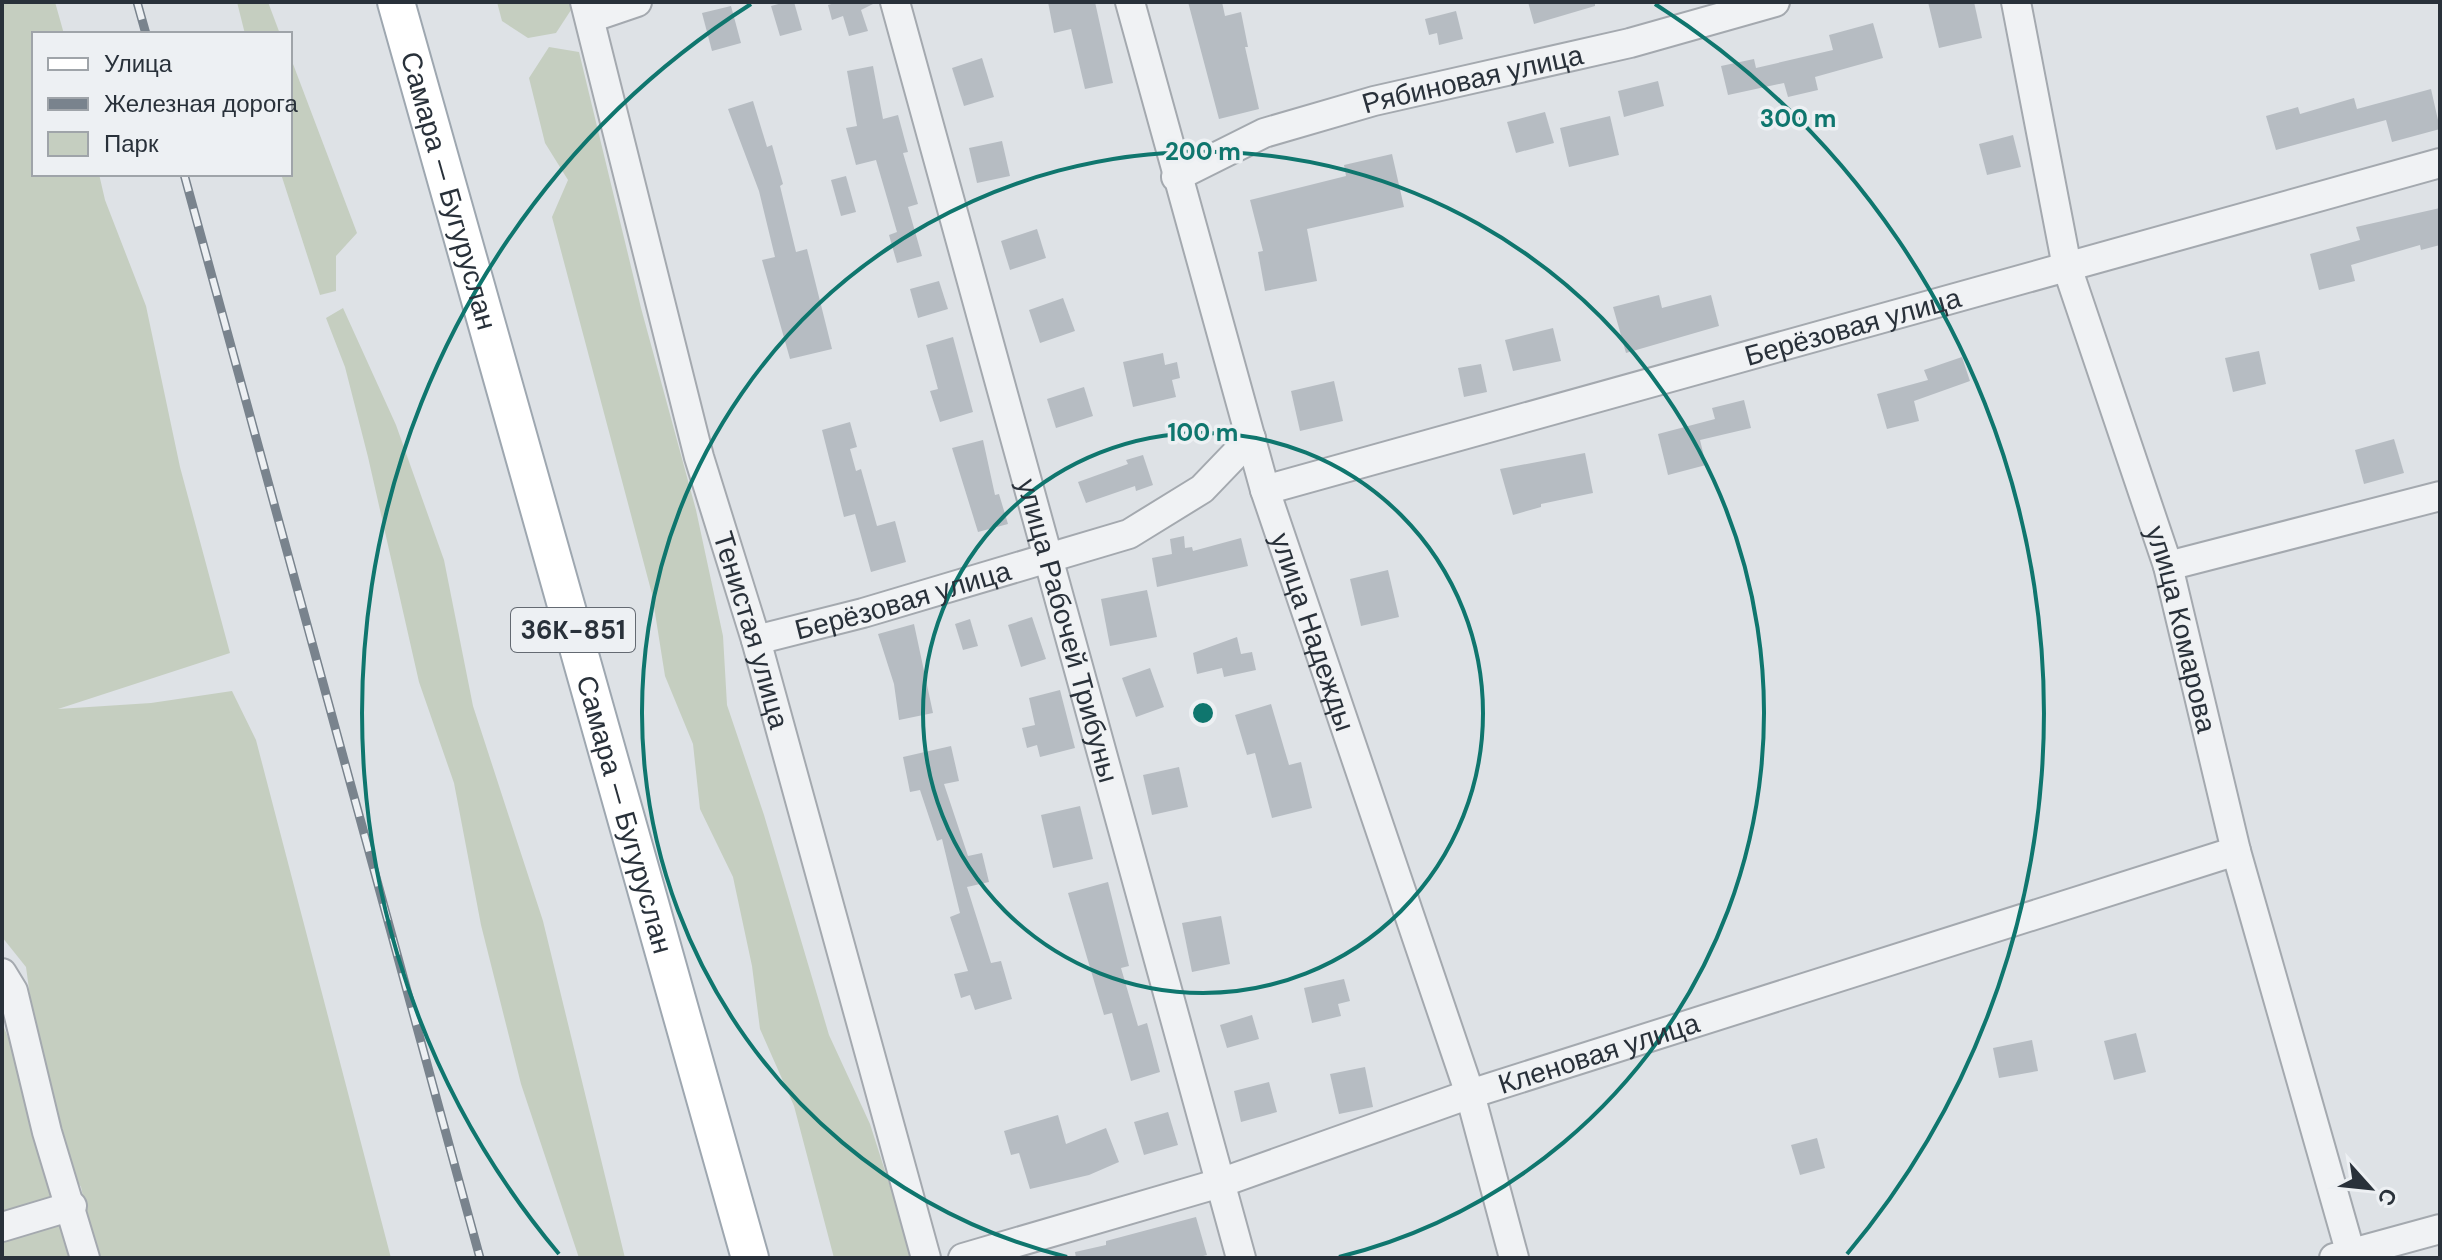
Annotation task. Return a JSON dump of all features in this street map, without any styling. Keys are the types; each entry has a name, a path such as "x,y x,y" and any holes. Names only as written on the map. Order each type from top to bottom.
{"main road":[{"name":"Самара — Бугуруслан","path":"396,2 750,1258"}],"street":[{"path":"588,10 637,2"},
{"name":"улица Рабочей Трибуны","path":"895,2 1241,1258"},
{"name":"улица Надежды","path":"1130,2 1265,490 1470,1094 1514,1258"},
{"name":"Рябиновая улица","path":"1176,177 1264,133 1360,105 1630,43 1775,2"},
{"name":"улица Комарова","path":"2016,2 2067,267 2168,566 2236,851 2345,1256"},
{"name":"Тенистая улица","path":"588,10 699,457 756,640 926,1258"},
{"name":"Берёзовая улица","path":"1265,490 2440,163"},
{"name":"Берёзовая улица","path":"756,640 863,613 1129,534 1202,489 1251,438"},
{"path":"2168,566 2440,496"},
{"name":"Кленовая улица","path":"963,1258 1220,1183 1470,1094 2236,851"},
{"path":"2,973 13,991 47,1132 72,1206 85,1258"},
{"path":"2,1227 72,1206"},
{"path":"2345,1256 2440,1229"}],"green space":[{"path":"2,2 55,2 63,32 32,32 32,176 99,176 105,200 146,306 180,467 230,653 58,709 151,703 232,691 256,740 391,1258 96,1258 81,1187 66,1165 36,1040 26,967 2,937"},
{"path":"237,2 268,2 279,32 244,32"},
{"path":"497,2 569,2 571,10 556,33 528,38 502,21"},
{"path":"549,47 579,52 641,308 696,510 723,636 727,705 764,815 829,1035 870,1124 913,1258 834,1258 794,1106 760,1029 752,966 733,877 700,809 693,744 665,676 652,594 552,217 568,180 545,143 529,78"},
{"path":"292,61 357,233 336,256 336,291 320,295 282,176 292,176"},
{"path":"343,308 396,425 444,560 473,706 543,921 625,1258 579,1258 521,1084 481,925 454,783 419,682 368,457 345,367 326,318"},
{"path":"2,1023 10,1042 70,1258 2,1258"}],"building":[{"path":"794,2 802,30 780,36 771,6"},
{"path":"877,2 861,10 868,31 849,36 843,16 832,20 828,5"},
{"path":"1048,2 1095,2 1113,83 1085,89 1071,29 1054,33"},
{"path":"1188,2 1222,2 1225,16 1241,12 1248,47 1245,47 1259,109 1219,119"},
{"path":"1528,2 1595,2 1595,6 1534,24"},
{"path":"1928,2 1974,2 1982,38 1939,48"},
{"path":"731,6 741,43 712,51 702,13"},
{"path":"1456,11 1463,39 1439,45 1437,33 1429,35 1425,19"},
{"path":"1873,23 1883,58 1815,77 1818,90 1788,97 1784,83 1728,95 1721,66 1754,59 1756,68 1833,50 1829,35"},
{"path":"982,58 994,97 964,106 952,68"},
{"path":"873,66 883,119 898,115 908,152 903,153 918,204 908,207 922,256 897,263 889,235 897,232 876,160 856,165 846,128 857,126 847,71"},
{"path":"1658,81 1664,106 1624,117 1618,91"},
{"path":"2431,89 2440,129 2392,142 2386,120 2276,150 2266,116 2298,107 2300,114 2354,98 2357,109"},
{"path":"753,101 767,147 772,145 796,252 807,249 832,349 790,359 762,260 775,257 759,191 728,109"},
{"path":"1545,112 1554,143 1516,153 1507,122"},
{"path":"1610,116 1619,155 1569,167 1560,128"},
{"path":"2013,135 2021,167 1987,175 1979,144"},
{"path":"1002,141 1010,176 977,183 969,148"},
{"path":"1392,154 1404,207 1307,229 1317,281 1265,291 1258,252 1263,251 1250,200 1346,176 1344,165"},
{"path":"846,176 856,212 841,216 831,180"},
{"path":"2440,208 2440,245 2421,250 2420,245 2351,265 2355,281 2319,290 2310,254 2360,240 2356,227"},
{"path":"1037,229 1046,258 1010,270 1001,241"},
{"path":"939,281 948,309 918,318 910,289"},
{"path":"1659,295 1662,308 1711,295 1719,326 1626,353 1613,307"},
{"path":"1063,298 1075,331 1040,343 1029,310"},
{"path":"1553,328 1561,361 1513,371 1505,340"},
{"path":"953,337 973,412 940,422 930,391 938,389 926,345"},
{"path":"2259,351 2266,384 2233,392 2225,358"},
{"path":"1163,353 1165,365 1177,362 1180,378 1172,380 1176,397 1133,407 1123,362"},
{"path":"1962,357 1970,381 1914,401 1919,421 1887,429 1877,394 1928,380 1924,370"},
{"path":"1481,364 1487,392 1464,397 1458,368"},
{"path":"1334,381 1343,421 1300,431 1291,391"},
{"path":"1084,387 1093,416 1056,428 1047,399"},
{"path":"1744,400 1751,428 1700,440 1706,465 1668,475 1658,434 1715,419 1712,408"},
{"path":"850,422 857,447 850,449 856,471 861,469 877,526 895,521 906,562 871,572 855,514 844,517 822,430"},
{"path":"2394,439 2404,473 2364,484 2355,450"},
{"path":"983,440 995,495 999,494 1008,524 978,532 952,448"},
{"path":"1585,453 1593,493 1541,504 1541,507 1513,515 1500,469"},
{"path":"1143,455 1153,485 1136,491 1135,486 1086,503 1078,482 1128,464 1126,460"},
{"path":"1184,536 1185,548 1192,547 1193,551 1241,538 1248,566 1157,587 1152,558 1172,554 1170,539"},
{"path":"1388,570 1399,617 1361,626 1350,579"},
{"path":"1147,590 1157,637 1110,646 1101,599"},
{"path":"1032,617 1046,659 1021,667 1008,625"},
{"path":"970,619 978,646 963,650 955,624"},
{"path":"914,624 933,713 899,720 894,684 878,634"},
{"path":"1237,637 1241,654 1252,652 1256,670 1224,677 1222,668 1197,674 1193,653"},
{"path":"1150,668 1164,707 1136,717 1122,678"},
{"path":"1060,690 1075,748 1040,757 1037,745 1027,748 1022,728 1035,725 1029,698"},
{"path":"1271,704 1289,765 1301,762 1312,808 1272,818 1255,753 1247,755 1235,715"},
{"path":"951,746 959,781 944,784 968,856 982,853 989,882 967,887 991,963 1001,961 1012,999 975,1010 970,995 961,998 954,974 968,971 950,917 960,913 942,839 937,841 920,790 910,792 903,757"},
{"path":"1179,767 1188,807 1152,815 1143,775"},
{"path":"1080,806 1093,859 1053,868 1041,815"},
{"path":"1108,882 1129,966 1121,968 1138,1026 1147,1023 1160,1072 1131,1081 1112,1013 1104,1015 1068,893"},
{"path":"1221,916 1230,964 1192,972 1182,923"},
{"path":"1344,979 1350,1001 1338,1004 1341,1016 1312,1023 1304,988"},
{"path":"1252,1015 1259,1039 1227,1048 1220,1025"},
{"path":"2136,1033 2146,1072 2114,1080 2104,1041"},
{"path":"2032,1040 2038,1071 1999,1078 1993,1048"},
{"path":"1365,1067 1373,1107 1339,1114 1330,1074"},
{"path":"1269,1082 1277,1112 1241,1122 1234,1091"},
{"path":"1168,1112 1178,1145 1144,1155 1134,1122"},
{"path":"1058,1115 1066,1144 1106,1128 1119,1162 1089,1175 1030,1189 1019,1153 1011,1155 1004,1131"},
{"path":"1817,1138 1825,1168 1800,1175 1791,1145"},
{"path":"1196,1217 1207,1255 1195,1258 1076,1258 1075,1252 1106,1245 1106,1241"}],"railway":[{"path":"137,2 145,32"},
{"path":"185,176 480,1258"}]}
